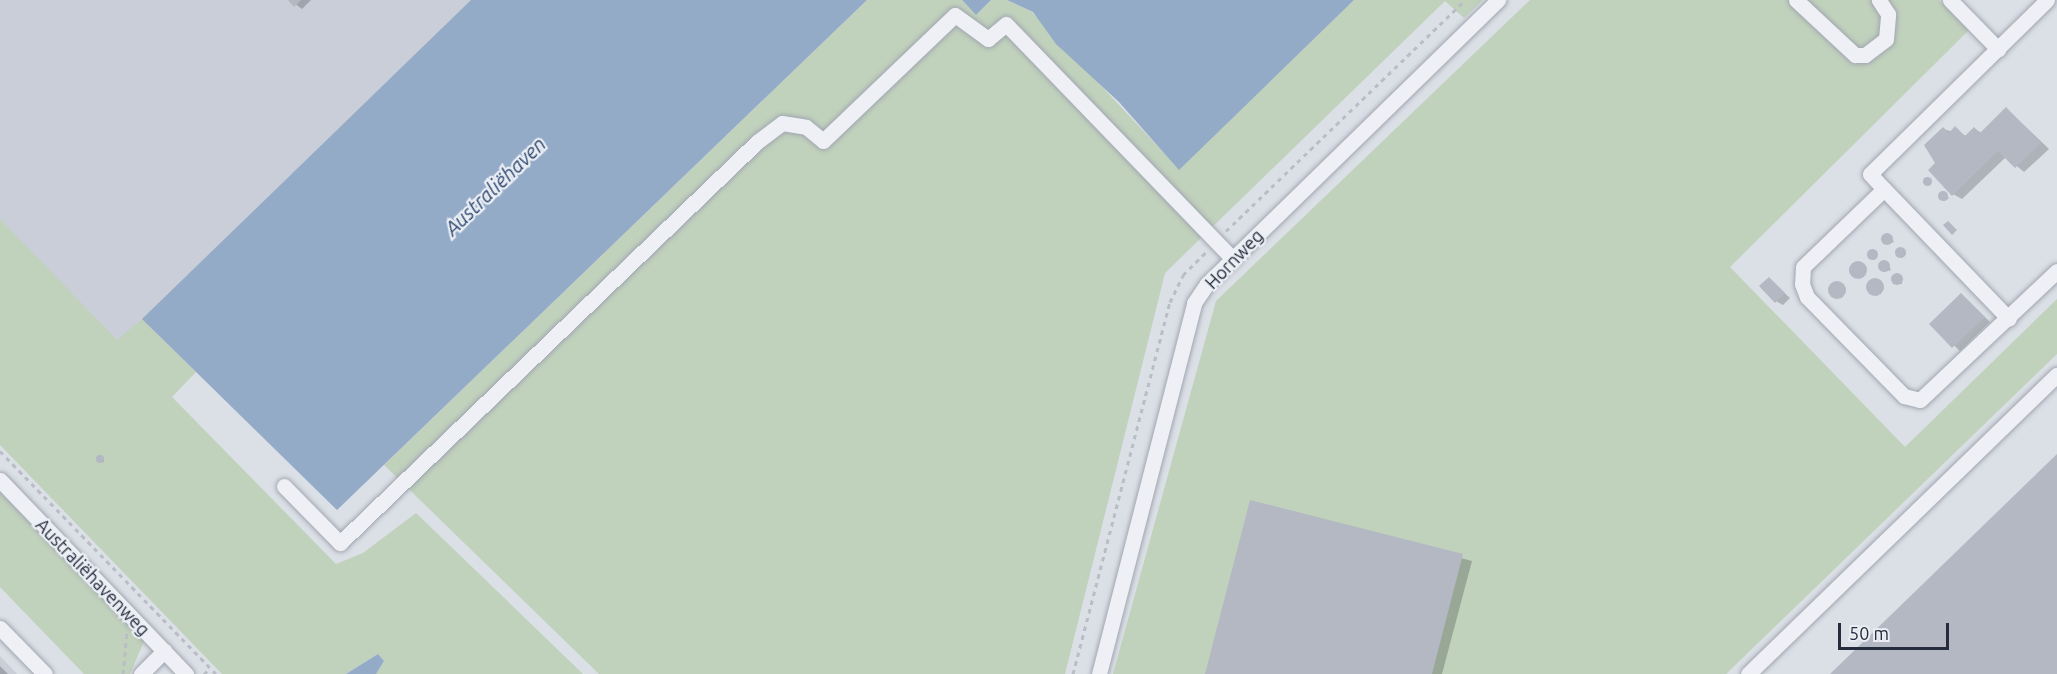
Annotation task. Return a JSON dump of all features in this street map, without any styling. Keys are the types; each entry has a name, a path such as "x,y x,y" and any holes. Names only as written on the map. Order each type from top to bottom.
{"street":[{"name":"Hornweg","path":"1099,674 1194,303 1233,259 1498,0"},
{"path":"1796,0 1855,55 1886,39 1888,14 1879,0"},
{"path":"1950,0 1998,49"},
{"path":"2008,319 1870,174 2047,0"},
{"path":"284,486 340,543 757,142 782,123 806,127 822,141 955,15 988,39 1006,24 1233,259"},
{"path":"1884,189 1803,267 1807,297 1904,396 1920,400 2057,271"},
{"path":"1748,674 2057,375"},
{"name":"Australiëhavenweg","path":"0,480 186,674"},
{"path":"0,628 45,674"},
{"path":"141,674 164,651"}],"path":[{"path":"1073,674 1170,302 1183,275 1465,0"},
{"path":"0,451 216,674"},
{"path":"204,674 210,668"}],"shaded area":[{"path":"0,0 506,0 119,371 0,274"},
{"path":"0,656 17,674 0,674"}],"green space":[{"path":"867,0 962,0 976,15 991,0 1007,0 1032,12 1179,169 1354,0 1483,0 1464,18 1445,1 1165,273 1065,674 599,674 384,465"},
{"path":"1530,0 1939,0 1970,29 1730,267 1905,447 2057,299 2057,354 1726,674 1113,674 1216,301"},
{"path":"0,219 117,340 142,319 196,372 172,397 336,564 363,553 416,513 583,674 376,674 384,661 378,654 346,674 222,674 0,445"},
{"path":"0,492 144,641 130,674 84,674 0,587"}],"water":[{"name":"Australiëhaven","path":"471,0 867,0 337,510 142,319"},
{"path":"962,0 991,0 976,15"},
{"path":"1007,0 1354,0 1179,170 1119,102 1056,44 1033,12"},
{"path":"378,654 384,661 376,674 346,674"}],"building":[{"path":"288,0 301,0 294,7"},
{"path":"2006,107 2041,143 2015,168 1998,151 1952,196 1928,170 1935,163 1924,145 1943,127 1949,133 1955,126 1965,136 1974,127 1980,133"},
{"path":"1927,177 1931,181 1927,185 1923,181"},
{"path":"1943,191 1947,192 1947,200 1943,201 1939,200 1938,196 1939,192"},
{"path":"1948,221 1957,230 1952,235 1943,225"},
{"path":"1887,233 1893,239 1887,245 1881,239"},
{"path":"1900,246 1906,252 1900,258 1894,252"},
{"path":"1872,249 1876,250 1876,258 1872,259 1868,258 1867,254 1868,250"},
{"path":"1886,260 1890,266 1886,272 1882,272 1878,264"},
{"path":"1858,261 1864,264 1867,270 1864,276 1858,279 1852,276 1849,270 1852,264"},
{"path":"1899,273 1902,274 1902,284 1895,285 1892,284 1891,277 1892,274"},
{"path":"1769,277 1785,293 1775,303 1759,286"},
{"path":"1875,278 1881,281 1884,287 1881,293 1875,296 1869,293 1866,287 1869,281"},
{"path":"1837,281 1843,284 1846,290 1843,296 1837,299 1831,296 1828,290 1831,284"},
{"path":"1961,293 1985,317 1952,348 1929,324"},
{"path":"2057,454 2057,674 1830,674"},
{"path":"100,455 104,459 100,463 96,459"},
{"path":"1250,500 1463,554 1432,674 1205,674"}]}
